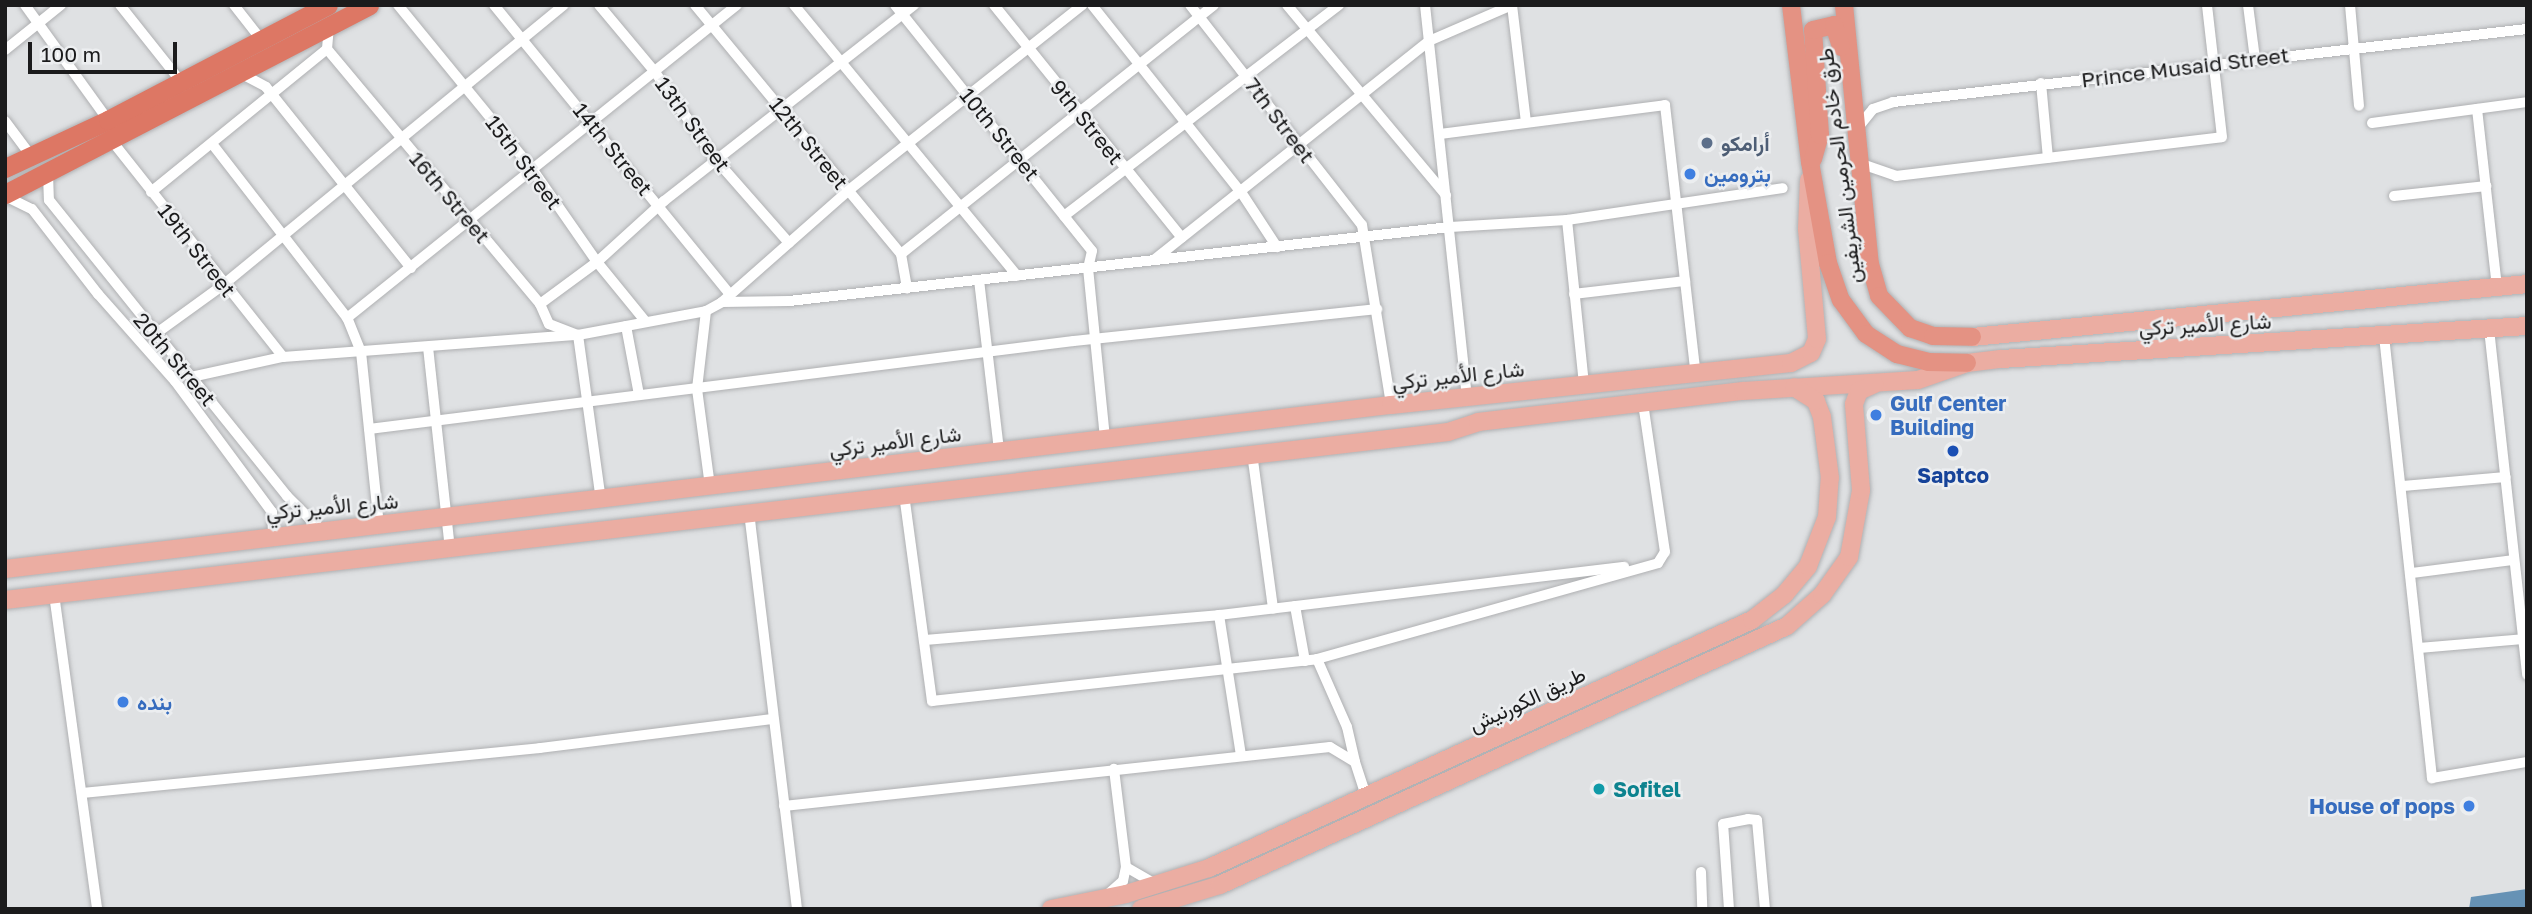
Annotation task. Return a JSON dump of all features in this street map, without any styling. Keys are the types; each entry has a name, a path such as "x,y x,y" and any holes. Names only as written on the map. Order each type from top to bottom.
{"highway":[{"path":"5,168 182,83 328,5"},
{"path":"5,195 242,74 369,5"},
{"name":"طرق خادم الحرمين الشريفين","path":"1791,5 1810,162"},
{"name":"طرق خادم الحرمين الشريفين","path":"1844,5 1855,130 1873,279 1885,306 1921,333 1972,337"},
{"path":"1854,111 1838,30 1834,25 1817,26 1811,38 1820,135 1817,154 1810,162 1831,275 1856,324 1897,354 1928,362 1967,363"}],"main road":[{"name":"طرق خادم الحرمين الشريفين","path":"1791,363 1811,353 1817,339 1807,229 1810,162"},
{"name":"شارع الأمير تركي","path":"1972,337 2527,284"},
{"name":"شارع الأمير تركي","path":"1889,381 1938,376 1967,363 2527,326"},
{"name":"شارع الأمير تركي","path":"5,569 273,534 379,526 1391,405 1791,363"},
{"path":"5,600 1448,432 1478,422 1784,386 1889,381"},
{"name":"طريق الكورنيش","path":"1140,909 1220,885 1787,626 1822,595 1849,557 1860,507 1856,396 1865,387 1889,381"},
{"name":"طريق الكورنيش","path":"1051,909 1101,900 1209,869 1752,620 1770,608 1803,573 1823,535 1829,495 1828,450 1816,401 1804,391 1784,386"},
{"path":"1471,397 1478,422"},
{"path":"1828,450 1843,439 1858,447"}],"street":[{"path":"25,5 108,120"},
{"path":"5,50 61,5"},
{"path":"120,5 182,83"},
{"path":"234,5 263,42"},
{"name":"15th Street","path":"398,5 533,170 597,262 646,322"},
{"name":"14th Street","path":"494,5 659,206 726,298"},
{"path":"154,335 223,285 564,5"},
{"name":"13th Street","path":"599,5 655,72 717,161 789,243"},
{"name":"12th Street","path":"695,5 901,254 907,288"},
{"path":"347,318 737,5"},
{"path":"794,5 839,65 1017,276"},
{"name":"10th Street","path":"895,5 1021,158 1091,251 1088,268 1105,439"},
{"path":"540,304 597,262 659,206 915,5"},
{"name":"9th Street","path":"994,5 1182,238"},
{"path":"191,377 283,357 578,335 706,311 726,298 849,190 1082,5"},
{"path":"1092,5 1241,192 1277,247"},
{"name":"7th Street","path":"1190,5 1362,225 1366,237"},
{"path":"901,254 959,205 1214,5"},
{"path":"1287,5 1446,195"},
{"path":"1064,216 1245,74 1339,5"},
{"path":"1425,5 1471,397"},
{"path":"1153,260 1300,147 1429,41 1512,5 1526,122"},
{"path":"1859,163 1896,176 2222,137 2207,5"},
{"path":"2248,5 2255,59"},
{"path":"2350,5 2359,106"},
{"path":"151,192 213,145 327,49 329,28"},
{"name":"Prince Musaid Street","path":"1855,130 1873,108 1893,102 2527,29"},
{"name":"16th Street","path":"327,49 540,304 549,324 578,335"},
{"path":"242,74 261,82 411,268"},
{"path":"2041,83 2048,158"},
{"path":"2372,122 2527,102"},
{"path":"1440,134 1665,104 1696,375"},
{"path":"2477,109 2497,288"},
{"path":"5,121 31,156"},
{"name":"19th Street","path":"112,141 223,285 283,357"},
{"path":"213,145 281,237 347,318 362,352 379,526"},
{"path":"32,209 49,200 48,174"},
{"path":"2394,196 2486,186"},
{"path":"726,298 789,301 1450,227 1567,220 1675,201 1783,188"},
{"name":"20th Street","path":"5,195 32,209 98,294 175,381 272,512"},
{"name":"20th Street","path":"49,200 154,335 287,496 323,532"},
{"path":"1567,220 1584,384"},
{"path":"1366,237 1391,405"},
{"path":"979,280 999,451"},
{"path":"1574,294 1685,281"},
{"path":"369,429 988,351 1377,309"},
{"path":"706,311 697,389 710,487"},
{"path":"626,326 639,396"},
{"path":"2489,329 2527,675"},
{"path":"578,335 601,500"},
{"path":"2384,336 2403,486 2432,778 2527,762"},
{"path":"428,347 450,548"},
{"path":"904,494 932,701 1305,661 1658,563 1665,552 1643,403"},
{"path":"1252,453 1273,609"},
{"path":"2403,486 2506,477"},
{"path":"273,534 272,512 285,508 287,496"},
{"path":"749,512 797,909"},
{"path":"2412,573 2514,559"},
{"path":"924,640 1219,615 1658,563"},
{"path":"54,594 97,909"},
{"path":"1295,606 1305,661"},
{"path":"1219,615 1241,755"},
{"path":"2419,648 2523,639"},
{"path":"1317,659 1347,727 1367,798"},
{"path":"82,793 540,748 773,719"},
{"path":"784,806 1330,747 1355,762"},
{"path":"1101,900 1123,881 1126,867 1114,769"},
{"path":"1729,909 1723,824 1748,819 1757,820 1765,909"},
{"path":"1126,867 1158,884"},
{"path":"1701,872 1702,909"}],"water":[{"path":"2527,889 2527,909 2469,909 2471,897"}],"place":[{"name":"أرامكو","path":"1707,143"},
{"name":"بترومين","path":"1690,174"},
{"name":"Gulf Center Building","path":"1876,415"},
{"name":"Saptco","path":"1953,451"},
{"name":"بنده","path":"123,702"},
{"name":"Sofitel","path":"1599,789"},
{"name":"House of pops","path":"2469,806"}]}
